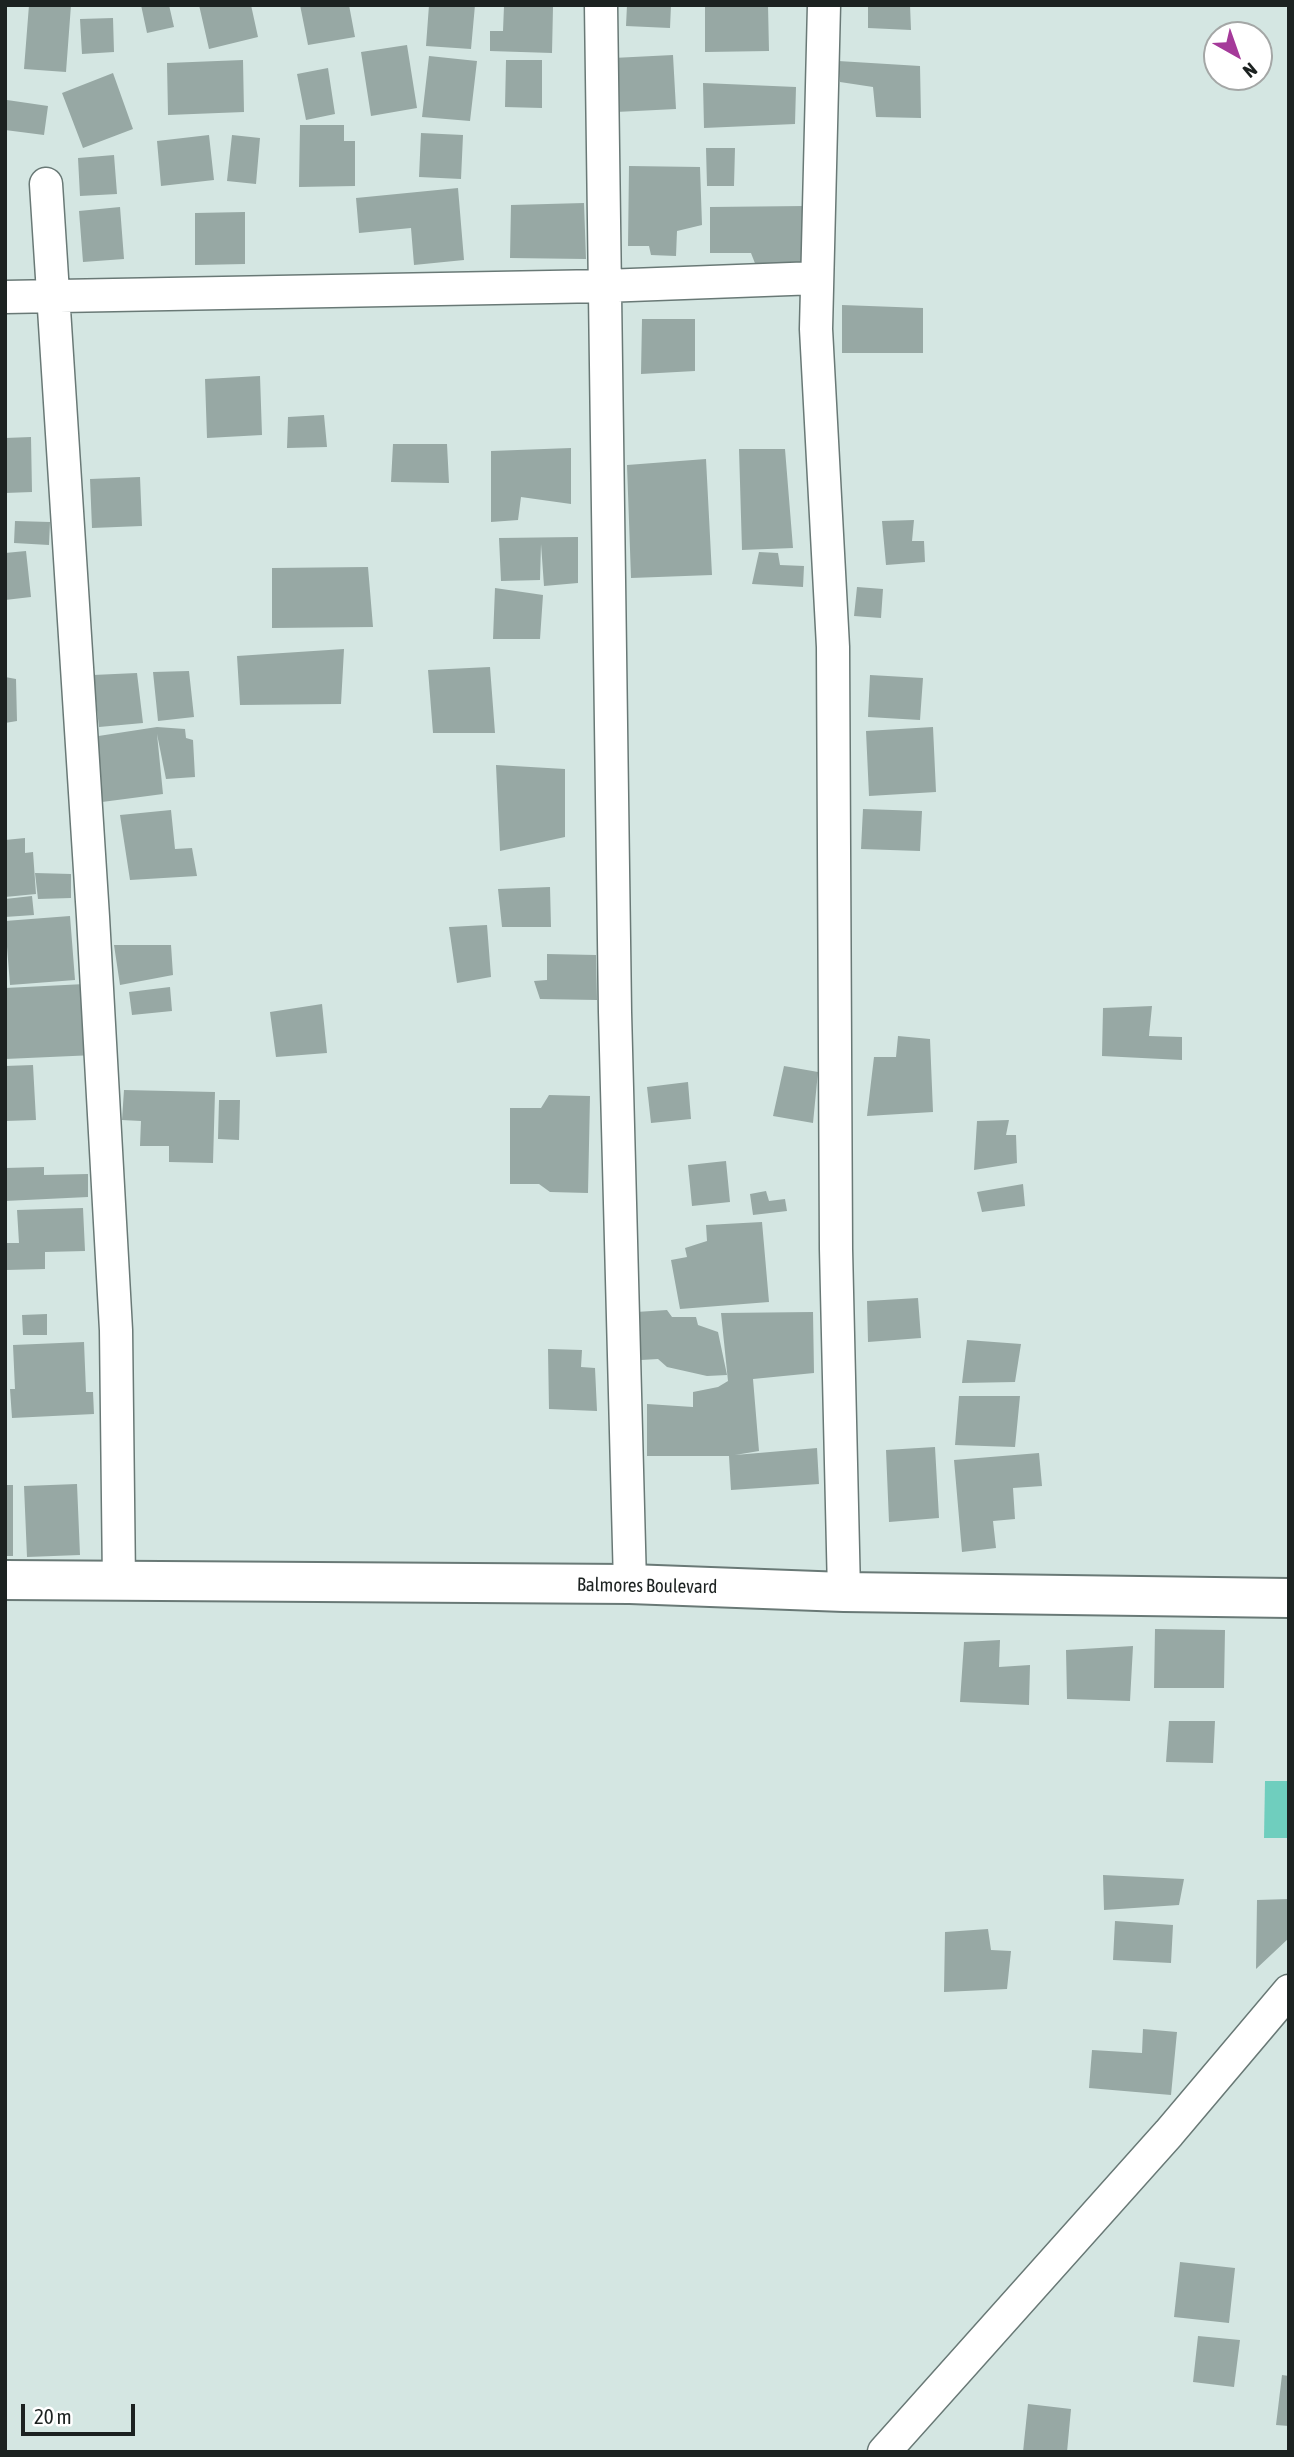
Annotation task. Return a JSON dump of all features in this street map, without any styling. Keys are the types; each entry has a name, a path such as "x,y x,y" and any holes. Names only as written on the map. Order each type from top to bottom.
{"street":[{"path":"601,5 615,1012 630,1584"},
{"path":"824,5 816,329 833,647 836,1249 844,1592"},
{"path":"46,184 93,917 114,1302 119,1583"},
{"path":"5,297 604,286 817,278"},
{"name":"Balmores Boulevard","path":"5,1580 119,1583 630,1584 844,1592 1289,1598"},
{"path":"884,2452 1169,2133 1289,1991"}],"shaded area":[{"path":"1265,1781 1289,1781 1289,1838 1264,1838"}],"building":[{"path":"29,5 71,5 66,72 24,69"},
{"path":"141,5 169,5 174,27 147,33"},
{"path":"199,5 251,5 258,37 209,49"},
{"path":"300,5 349,5 355,37 308,45"},
{"path":"429,5 475,5 471,49 426,46"},
{"path":"627,5 671,5 670,28 626,26"},
{"path":"705,5 768,5 769,51 705,52"},
{"path":"868,5 910,5 911,30 868,28"},
{"path":"504,6 553,7 552,53 490,51 490,31 503,31"},
{"path":"113,18 114,52 82,54 80,19"},
{"path":"407,45 417,108 371,116 361,52"},
{"path":"673,55 676,109 616,112 613,58"},
{"path":"429,56 477,61 470,121 422,117"},
{"path":"243,60 244,112 168,115 167,63"},
{"path":"506,60 542,60 542,108 505,107"},
{"path":"838,61 920,66 921,118 876,117 873,87 840,82"},
{"path":"328,68 335,114 306,120 297,74"},
{"path":"113,73 133,129 83,148 62,93"},
{"path":"703,83 796,87 795,124 704,128"},
{"path":"7,100 48,106 44,135 5,130"},
{"path":"300,125 344,125 344,141 355,141 355,186 299,187"},
{"path":"421,133 463,135 461,179 419,177"},
{"path":"209,135 214,180 161,186 157,141"},
{"path":"232,135 260,138 256,184 227,181"},
{"path":"706,148 735,148 734,186 707,186"},
{"path":"114,155 117,194 80,196 78,158"},
{"path":"629,166 700,167 702,225 677,231 676,256 651,255 649,246 628,246"},
{"path":"458,188 464,260 414,265 411,228 359,233 356,198"},
{"path":"584,203 586,259 510,258 511,205"},
{"path":"805,206 805,265 756,266 751,253 710,253 710,207"},
{"path":"120,207 124,259 83,262 79,211"},
{"path":"245,212 245,264 195,265 195,213"},
{"path":"842,305 923,308 923,353 842,353"},
{"path":"642,319 695,319 695,371 641,374"},
{"path":"260,376 262,435 207,438 205,379"},
{"path":"324,415 327,447 287,448 288,417"},
{"path":"31,437 32,492 5,493 5,438"},
{"path":"393,444 447,444 449,483 391,482"},
{"path":"571,448 571,504 521,497 518,520 491,522 491,451"},
{"path":"739,449 785,449 793,548 742,550"},
{"path":"706,459 712,575 631,578 627,465"},
{"path":"140,477 142,526 92,528 90,479"},
{"path":"914,520 912,541 924,541 925,562 886,565 882,521"},
{"path":"15,521 50,522 49,545 14,543"},
{"path":"578,537 578,583 544,586 541,544 540,580 501,581 499,538"},
{"path":"26,551 31,597 5,600 5,553"},
{"path":"759,552 778,553 780,565 804,566 803,587 752,584"},
{"path":"368,567 373,627 272,628 272,568"},
{"path":"857,587 883,589 881,618 854,616"},
{"path":"495,588 543,595 540,639 493,639"},
{"path":"344,649 341,704 240,705 237,656"},
{"path":"490,667 495,733 433,733 428,670"},
{"path":"189,671 194,717 158,721 153,672"},
{"path":"137,673 143,723 99,727 93,675"},
{"path":"870,675 923,678 920,720 868,717"},
{"path":"5,677 16,679 17,721 5,723"},
{"path":"157,727 185,729 186,738 193,740 195,777 166,779 157,734 163,794 102,802 92,737"},
{"path":"933,727 936,792 869,796 866,731"},
{"path":"496,765 565,769 565,837 500,851"},
{"path":"863,809 922,811 920,851 861,849"},
{"path":"171,810 175,849 192,848 197,876 130,880 120,815"},
{"path":"25,838 25,853 33,852 36,894 5,897 5,840"},
{"path":"35,873 71,874 71,898 38,899"},
{"path":"550,887 551,927 502,927 498,889"},
{"path":"32,896 34,915 5,917 5,899"},
{"path":"70,916 75,980 10,985 5,921"},
{"path":"487,925 491,977 457,983 449,927"},
{"path":"114,945 171,945 173,975 120,985"},
{"path":"547,954 596,955 597,1000 540,999 534,981 547,980"},
{"path":"85,984 95,1055 5,1059 5,988"},
{"path":"170,987 172,1011 132,1015 129,992"},
{"path":"322,1004 327,1053 276,1057 270,1012"},
{"path":"1152,1006 1149,1036 1182,1037 1182,1060 1102,1056 1103,1008"},
{"path":"898,1036 930,1039 933,1112 867,1116 874,1057 896,1057"},
{"path":"33,1065 36,1120 5,1121 5,1066"},
{"path":"784,1066 818,1072 813,1123 773,1116"},
{"path":"688,1082 691,1119 651,1123 647,1087"},
{"path":"124,1090 215,1092 213,1163 169,1162 169,1146 140,1146 141,1121 122,1120"},
{"path":"549,1095 590,1096 588,1193 550,1192 539,1184 510,1184 510,1108 541,1108"},
{"path":"219,1100 240,1100 239,1140 218,1139"},
{"path":"1009,1120 1006,1135 1016,1135 1017,1163 974,1170 977,1121"},
{"path":"726,1161 730,1202 692,1206 688,1165"},
{"path":"44,1167 44,1175 88,1174 88,1197 5,1201 5,1168"},
{"path":"1023,1184 1025,1206 982,1212 977,1192"},
{"path":"766,1191 769,1201 785,1199 787,1211 753,1215 750,1194"},
{"path":"83,1208 85,1251 45,1252 45,1269 6,1270 6,1243 19,1243 17,1210"},
{"path":"762,1222 769,1302 680,1309 671,1260 687,1257 685,1248 707,1241 706,1225"},
{"path":"918,1298 921,1338 868,1342 867,1301"},
{"path":"667,1310 672,1317 696,1317 698,1325 718,1332 727,1375 707,1376 667,1367 658,1359 641,1360 636,1312"},
{"path":"813,1312 814,1373 753,1379 759,1451 735,1455 817,1448 819,1484 731,1490 729,1456 647,1456 647,1404 693,1407 693,1392 718,1387 728,1381 721,1313"},
{"path":"47,1314 47,1335 23,1335 22,1315"},
{"path":"967,1340 1021,1344 1015,1382 962,1383"},
{"path":"84,1342 86,1392 93,1392 94,1414 12,1418 10,1389 15,1389 13,1345"},
{"path":"548,1349 582,1350 581,1367 595,1368 597,1411 549,1409"},
{"path":"959,1396 1020,1396 1015,1447 955,1445"},
{"path":"935,1447 939,1518 889,1522 886,1450"},
{"path":"1039,1453 1042,1486 1013,1488 1015,1519 993,1521 996,1548 962,1552 954,1460"},
{"path":"77,1484 80,1555 27,1557 24,1486"},
{"path":"5,1485 13,1485 13,1556 5,1556"},
{"path":"1155,1629 1225,1630 1224,1688 1154,1688"},
{"path":"1000,1640 999,1667 1030,1665 1029,1705 960,1702 964,1642"},
{"path":"1133,1646 1130,1701 1067,1699 1066,1650"},
{"path":"1169,1721 1215,1721 1213,1763 1166,1762"},
{"path":"1103,1875 1184,1879 1179,1905 1104,1910"},
{"path":"1289,1899 1289,1938 1256,1969 1257,1900"},
{"path":"1115,1921 1173,1925 1171,1963 1113,1960"},
{"path":"988,1929 991,1950 1011,1951 1007,1989 944,1992 945,1932"},
{"path":"1143,2029 1177,2032 1171,2095 1089,2088 1092,2050 1142,2053"},
{"path":"1180,2262 1235,2268 1229,2323 1174,2317"},
{"path":"1198,2336 1240,2340 1234,2387 1193,2382"},
{"path":"1282,2375 1289,2376 1289,2426 1276,2425"},
{"path":"1028,2404 1071,2409 1067,2452 1023,2452"}]}
